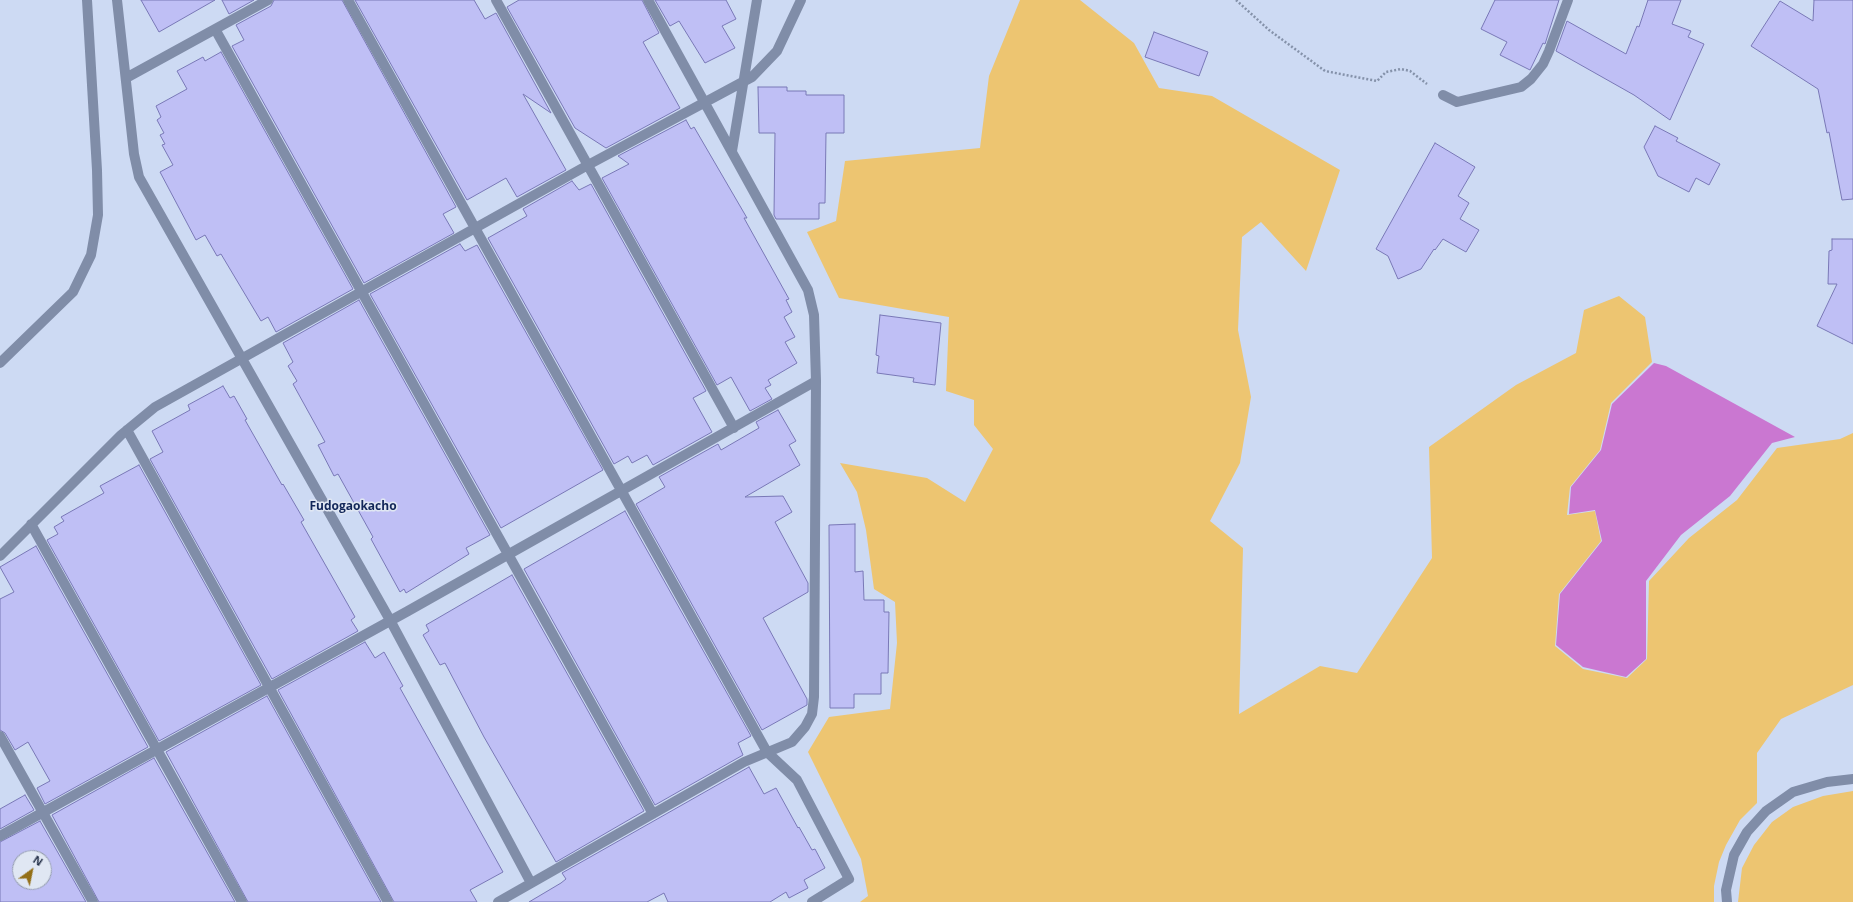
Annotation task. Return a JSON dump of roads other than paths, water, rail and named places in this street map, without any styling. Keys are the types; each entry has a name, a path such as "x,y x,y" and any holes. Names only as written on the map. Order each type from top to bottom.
{"street":[{"path":"0,363 73,292 91,255 98,215 97,170 87,0"},
{"path":"117,0 134,154 139,177 390,620 532,883"},
{"path":"126,78 268,0"},
{"path":"348,0 767,752 797,780 849,879 812,902"},
{"path":"496,0 734,428"},
{"path":"498,902 512,899 532,883 744,762 792,742 812,714 814,697 816,381 814,315 808,290 648,0"},
{"path":"732,151 758,0"},
{"path":"0,556 127,430 155,407 588,165 752,77 777,51 801,0"},
{"path":"1442,95 1457,102 1521,87 1531,79 1543,64 1568,0"},
{"path":"215,29 653,814"},
{"path":"0,836 622,491 816,381"},
{"path":"127,430 388,902"},
{"path":"31,524 242,902"},
{"path":"0,736 93,902"},
{"path":"1727,902 1726,890 1734,855 1748,832 1766,811 1793,792 1827,782 1853,779"}],"district":[{"name":"Fudogaokacho","path":"353,507"}]}
